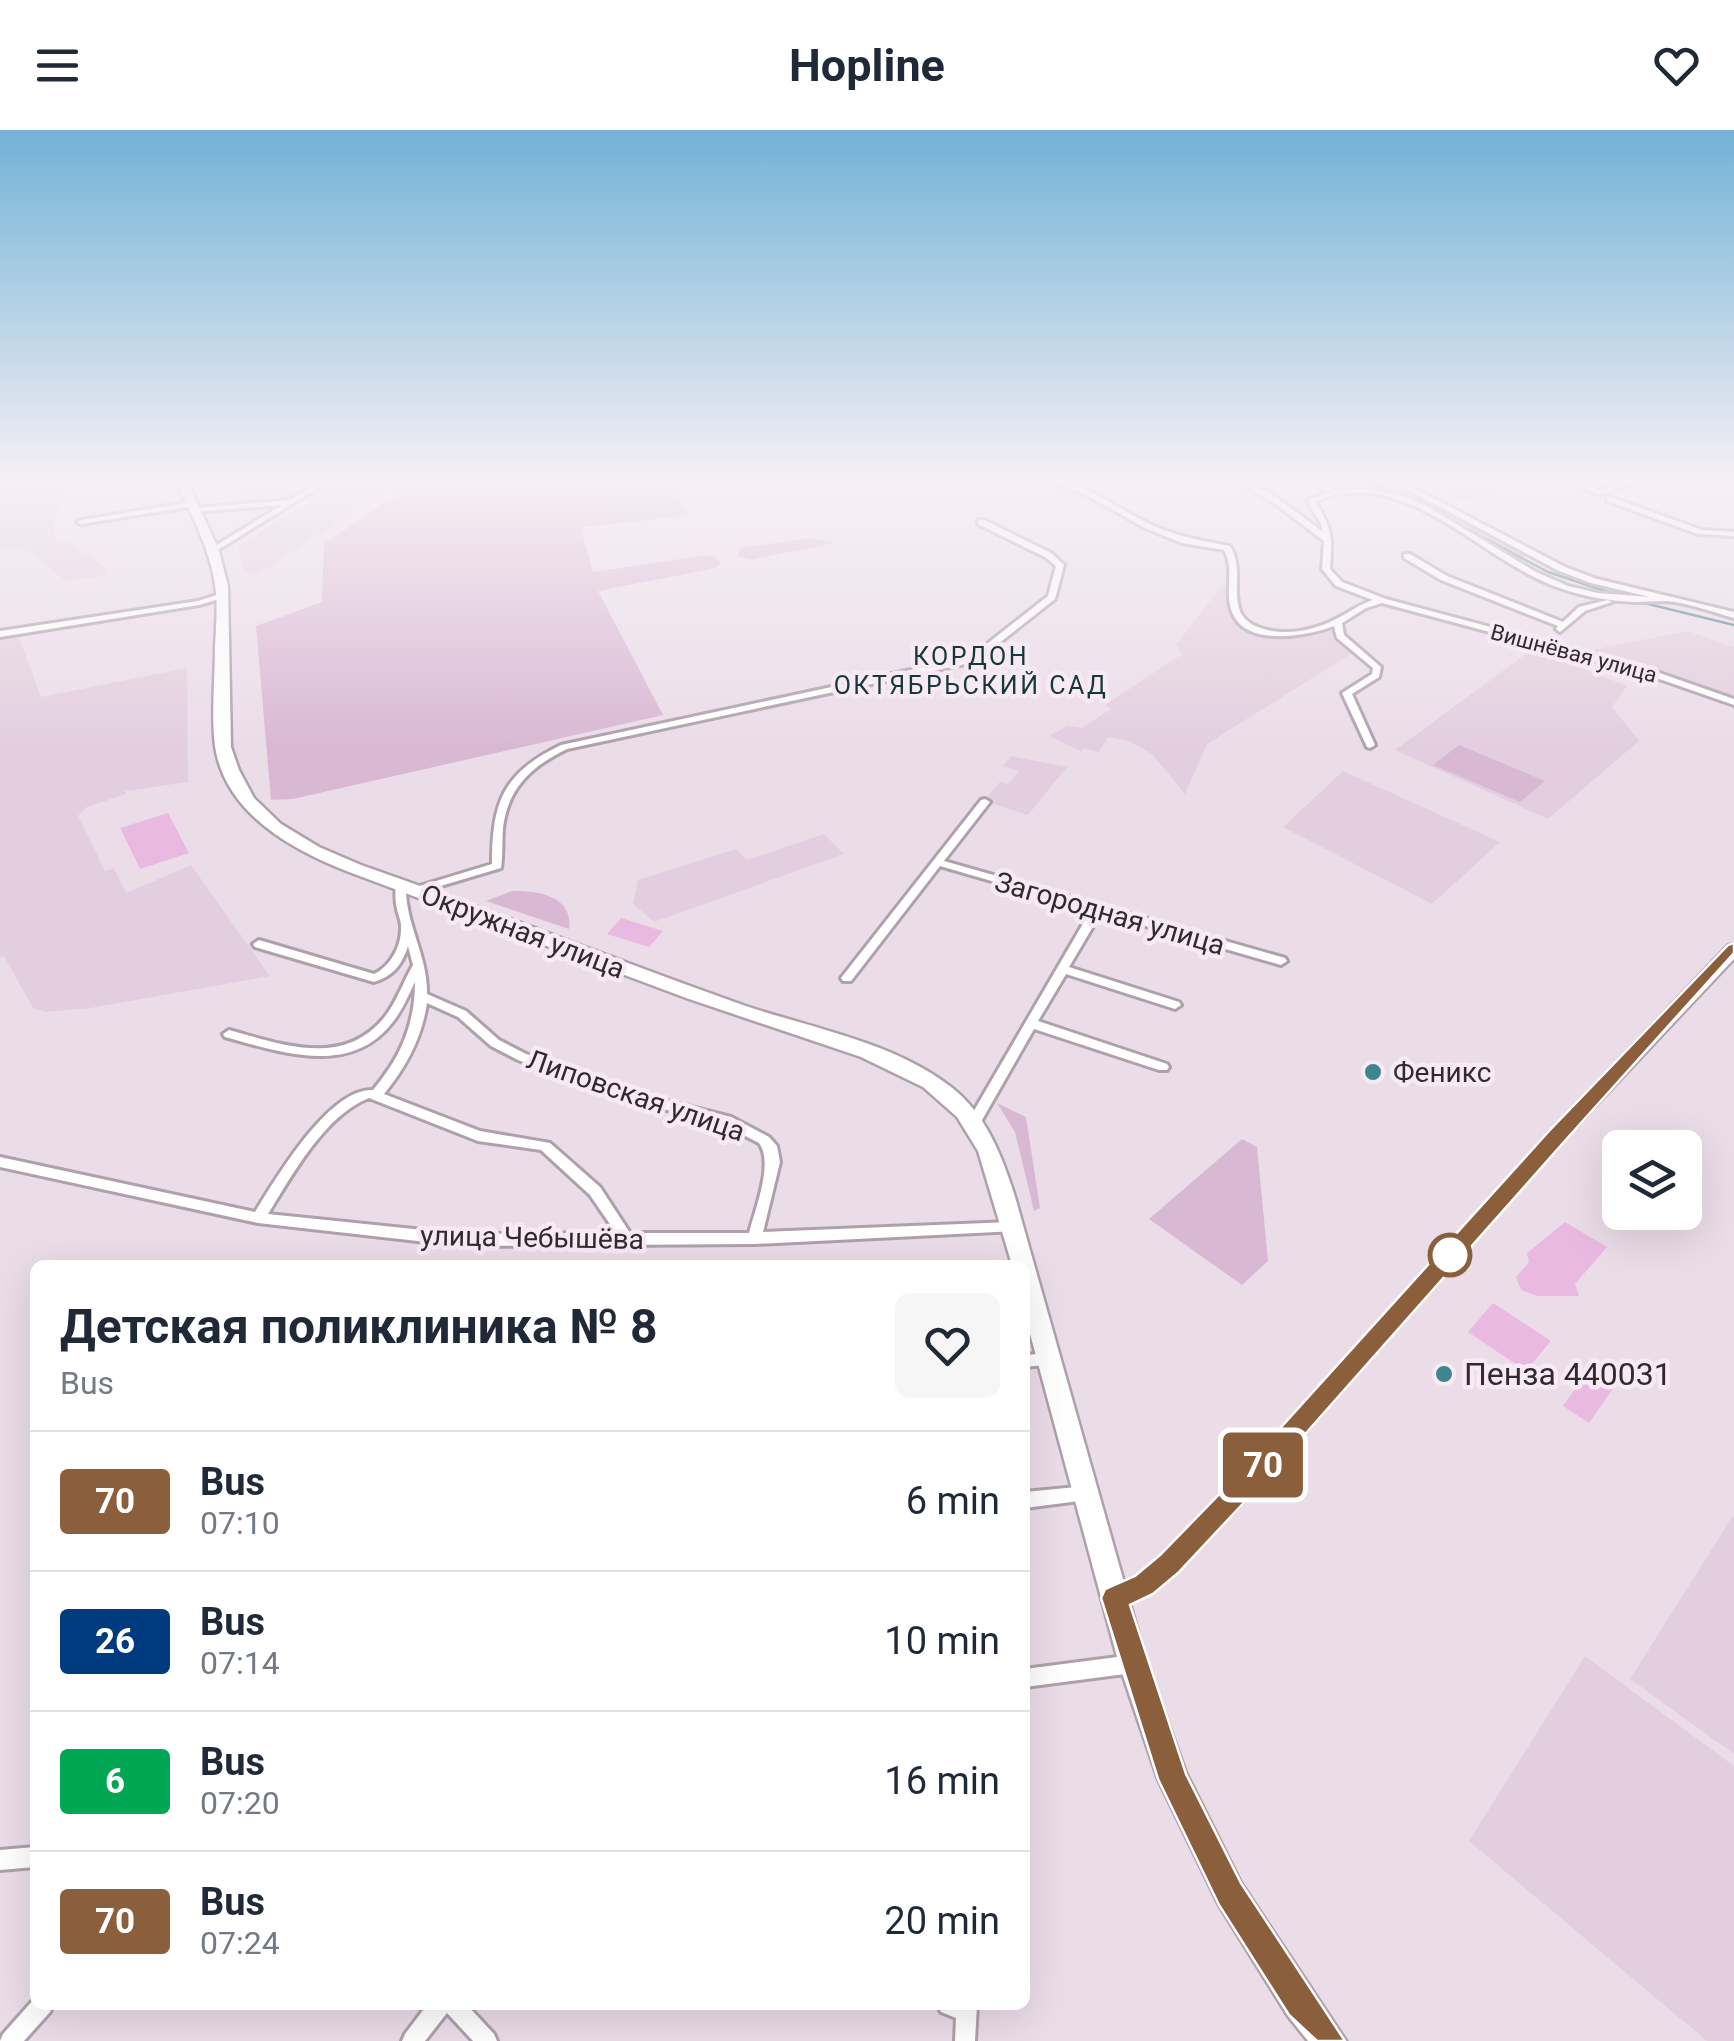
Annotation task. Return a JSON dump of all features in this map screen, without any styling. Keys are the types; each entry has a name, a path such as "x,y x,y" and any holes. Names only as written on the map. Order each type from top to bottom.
{"main road":[{"name":"Окружная улица","path":"216,567 223,595 223,746 238,788 254,810 311,849 601,962 916,1074 948,1095 973,1124 994,1166 1021,1260"},
{"path":"1114,1598 1144,1585 1169,1564 1556,1138 1734,949"},
{"path":"1030,1309 1037,1360 1086,1493 1133,1664 1173,1779 1230,1894 1300,2004 1329,2041"}],"street":[{"path":"377,1094 401,1064 417,1030 422,996 414,945 399,902 409,887 497,866 502,808 512,780 535,759 564,747 977,656 1052,597 1059,567"},
{"path":"1233,567 1230,597 1240,618 1257,630 1293,634 1338,622 1363,604 1383,601"},
{"name":"Вишнёвая улица","path":"1326,567 1339,584 1383,601 1648,672 1734,702"},
{"path":"1426,567 1562,627 1590,606 1667,599"},
{"path":"1522,567 1574,591 1626,601"},
{"path":"1559,567 1734,615"},
{"path":"0,634 199,603 223,595"},
{"path":"1338,622 1340,636 1378,667 1376,675 1347,694 1370,745"},
{"path":"847,978 913,890 940,863 948,844 985,802"},
{"name":"Загородная улица","path":"940,863 1281,962"},
{"path":"973,1124 1097,910"},
{"path":"259,944 374,978 385,975 396,962 406,928"},
{"path":"229,1034 314,1054 352,1051 366,1044 390,1019 417,968"},
{"path":"1062,969 1176,1004"},
{"name":"Липовская улица","path":"422,996 462,1014 494,1043 522,1057 620,1093 726,1120 764,1140 770,1146 772,1162 755,1238"},
{"path":"1030,1022 1164,1066"},
{"path":"258,1218 307,1143 356,1097 377,1094 478,1136 545,1146 595,1191 626,1238"},
{"name":"улица Чебышёва","path":"0,1162 258,1218 462,1240 755,1238 1011,1228"},
{"path":"1030,1499 1086,1493"},
{"path":"1030,1677 1133,1664"},
{"path":"0,1860 30,1858"},
{"path":"10,2041 38,2010"},
{"path":"412,2041 436,2010"},
{"path":"458,2010 488,2041"},
{"path":"961,2010 965,2041"}],"shaded area":[{"path":"49,567 107,569 105,576 66,581"},
{"path":"242,567 269,567 257,575"},
{"path":"323,567 592,567 593,572 626,567 717,567 598,591 663,715 293,799 271,800 256,626 322,602"},
{"path":"1222,585 1227,586 1227,597 1236,617 1274,636 1294,636 1336,625 1338,636 1354,652 1207,744 1185,794 1152,754 1129,741 1108,737 1099,752 1083,748 1081,751 1049,736 1067,726 1082,728 1111,709 1105,705 1182,654 1176,645"},
{"path":"1688,631 1734,647 1734,698 1586,651"},
{"path":"19,637 41,697 187,668 188,782 125,791 126,794 87,807 78,816 105,871 114,868 126,893 191,865 270,976 91,1008 46,1012 33,1008 4,956 0,957 0,640"},
{"path":"1533,649 1627,686 1612,707 1639,741 1548,819 1395,750"},
{"path":"1459,745 1545,781 1520,802 1433,765"},
{"path":"1011,756 1067,767 1028,815 990,803 992,800 986,798 1000,782 1008,784 1019,771 1003,766"},
{"path":"1343,771 1500,842 1432,904 1283,827"},
{"path":"824,834 844,854 654,922 633,904 638,880 736,849 747,860"},
{"path":"512,891 542,894 560,902 569,918 569,929 486,901"},
{"path":"997,1103 1026,1117 1040,1208 1034,1211 1015,1132"},
{"path":"1242,1139 1257,1147 1268,1261 1242,1285 1149,1219"},
{"path":"1734,1514 1734,1754 1630,1679"},
{"path":"1585,1656 1734,1766 1734,2041 1707,2041 1469,1841"}],"building":[{"path":"168,813 189,853 140,869 120,828"},
{"path":"621,918 663,931 649,947 607,934"},
{"path":"1565,1222 1607,1247 1575,1284 1579,1296 1537,1296 1521,1290 1516,1277 1529,1262 1527,1253"},
{"path":"1493,1303 1551,1341 1526,1371 1468,1332"},
{"path":"1591,1366 1617,1383 1589,1423 1563,1406"}],"waterway":[{"path":"1539,567 1617,595"},
{"path":"1636,601 1734,625"}],"bus line":[{"name":"70","path":"1329,2041 1300,2004 1230,1894 1173,1779 1114,1598 1144,1585 1169,1564 1315,1408 1556,1138 1734,949"}],"place":[{"name":"Феникс","path":"1373,1072"},
{"name":"Пенза 440031","path":"1444,1374"}],"district":[{"name":"КОРДОН ОКТЯБРЬСКИЙ САД","path":"971,670"}]}
